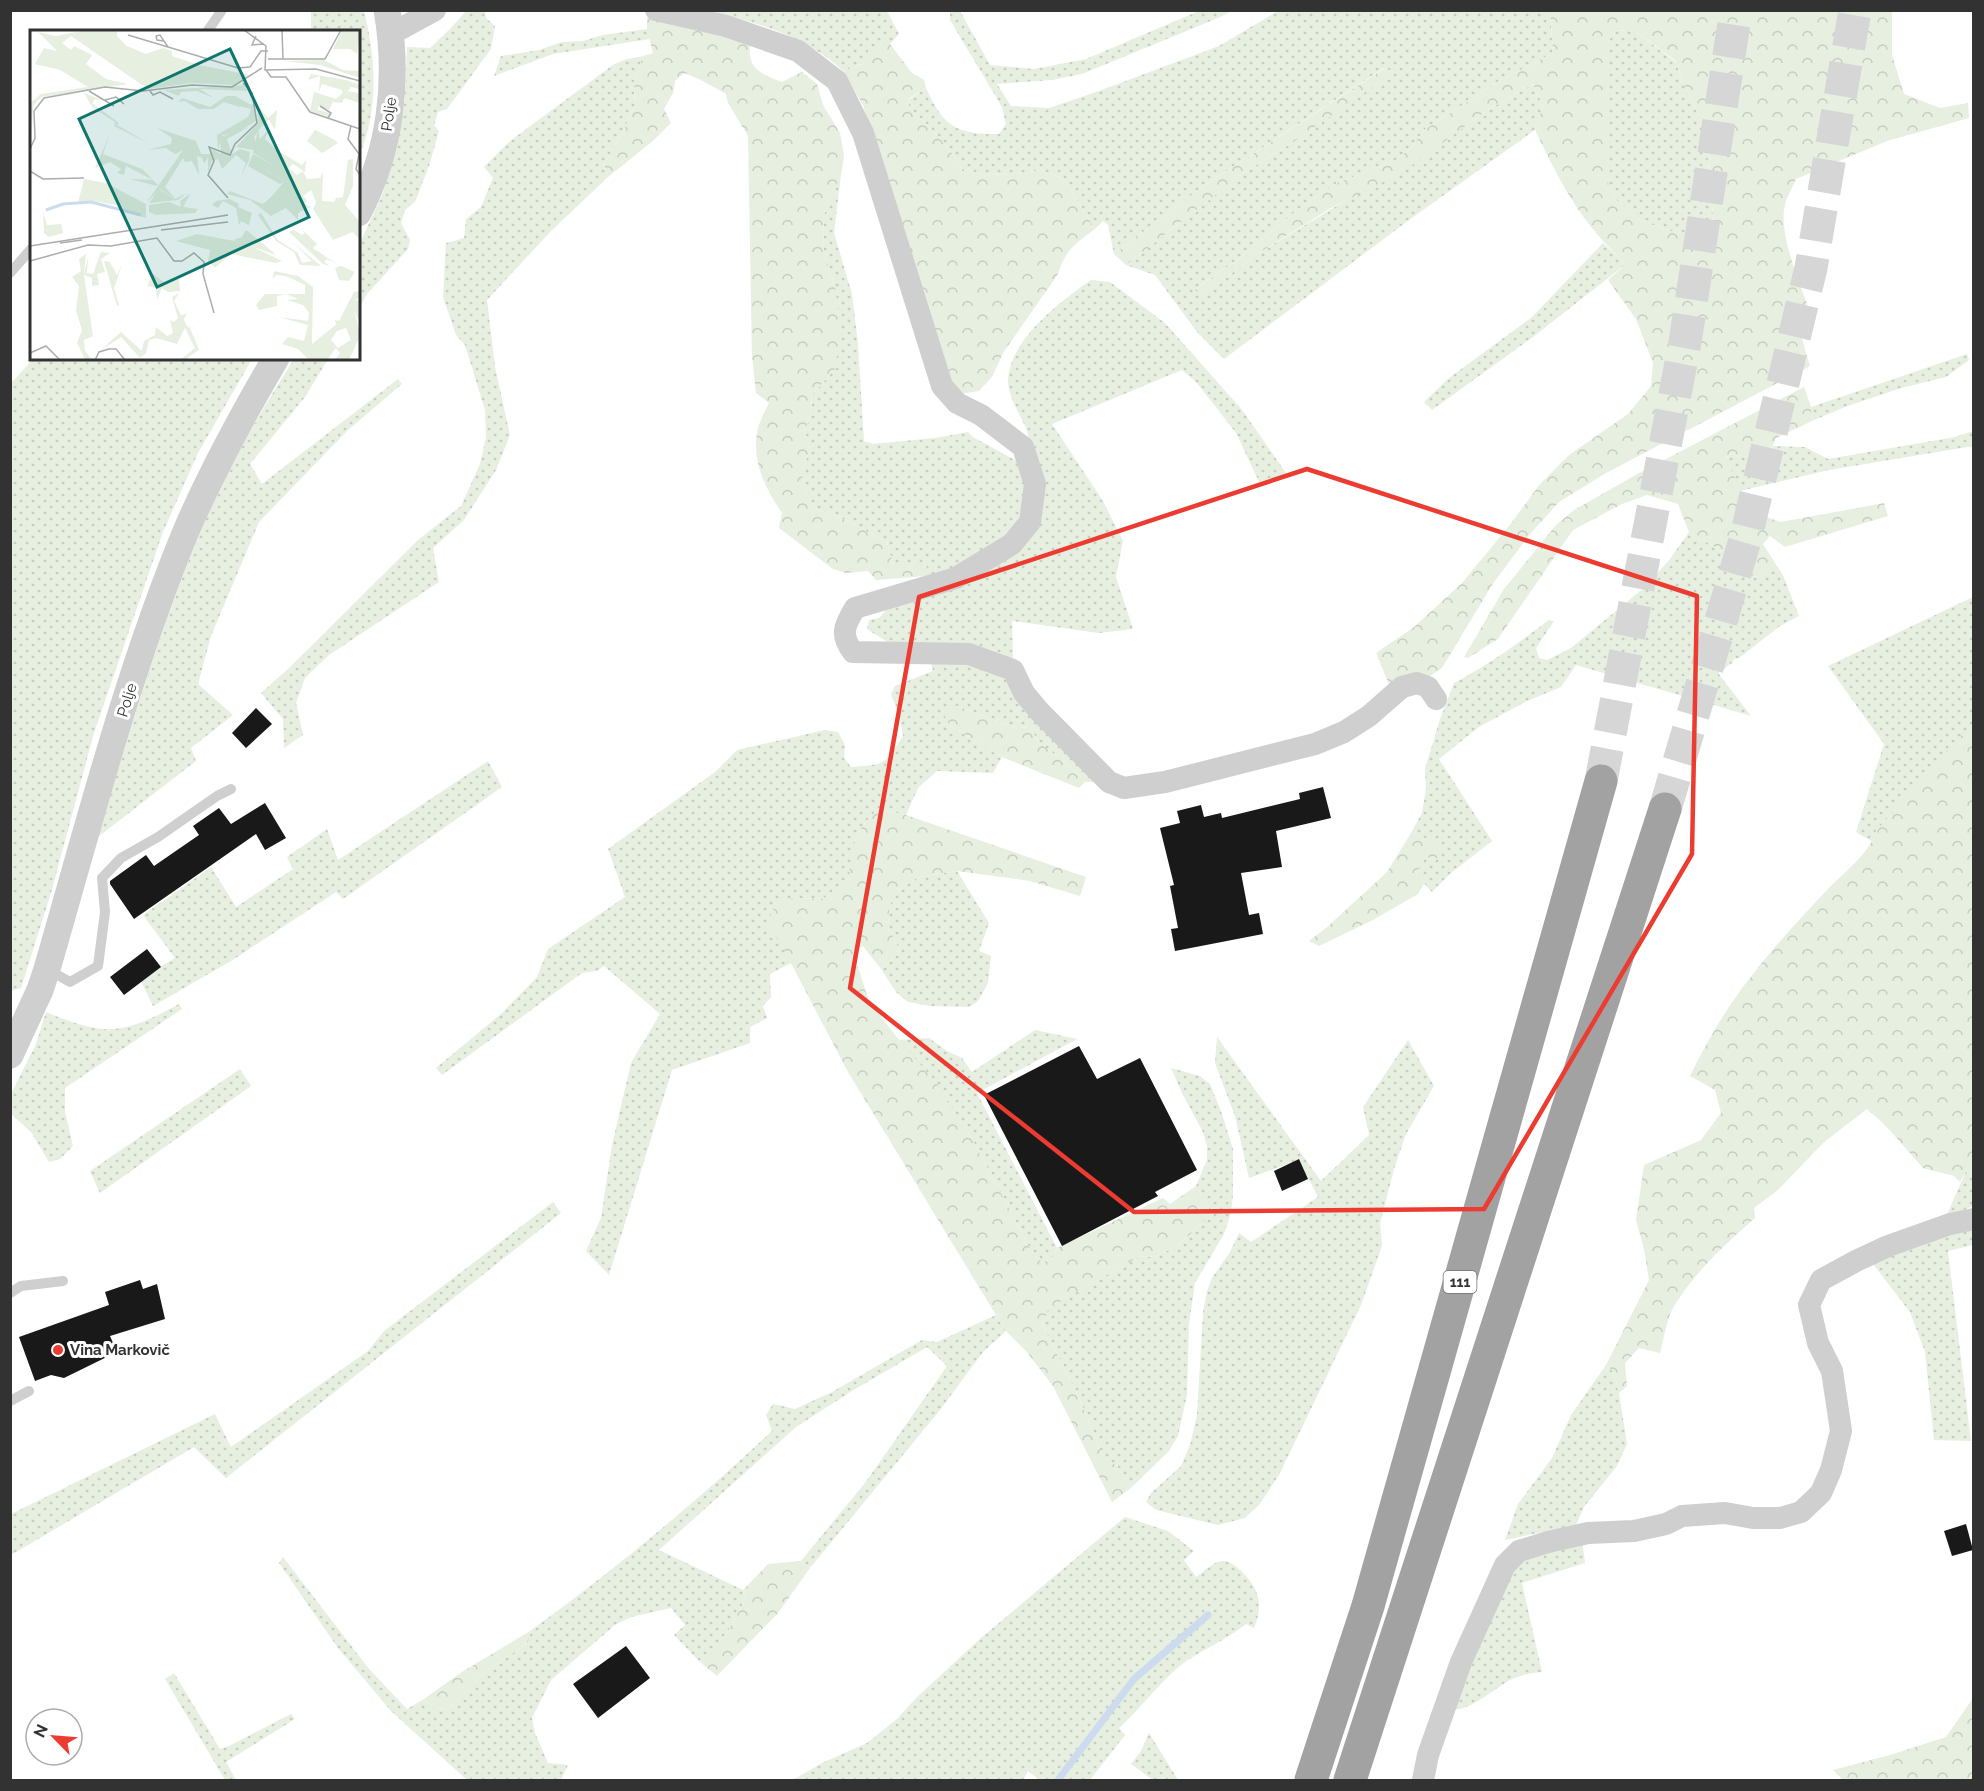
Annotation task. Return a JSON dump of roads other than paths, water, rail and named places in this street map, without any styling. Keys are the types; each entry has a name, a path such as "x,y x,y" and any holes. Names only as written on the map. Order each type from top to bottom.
{"highway":[{"name":"111","path":"1311,1780 1368,1606 1601,781"},
{"path":"1350,1780 1665,809"}],"street":[{"path":"389,22 435,10"},
{"path":"656,10 726,26 798,51 837,81 863,133 942,386 957,403 981,415 1023,447 1035,484 1030,522 1012,544 956,578 855,608 846,623 845,641 853,652 969,654 1013,670 1024,693 1039,711 1109,782 1124,788 1219,770 1315,744 1344,732 1369,717 1402,687 1409,685 1417,683 1428,687 1437,699"},
{"name":"Polje","path":"360,208 380,162 388,124 394,78 389,22"},
{"name":"Polje","path":"10,1055 40,990 47,969 158,602 208,483 275,360"},
{"path":"1423,1780 1428,1755 1461,1662 1505,1564 1519,1551 1548,1542 1588,1533 1634,1531 1666,1524 1682,1516 1725,1513 1753,1518 1780,1518 1801,1512 1821,1493 1831,1470 1841,1431 1832,1371 1818,1343 1809,1305 1821,1281 1887,1246 1950,1224 1974,1219"}],"lane":[{"path":"208,30 222,10"},
{"path":"10,273 30,250"},
{"path":"47,969 70,982 98,966 105,912 102,878 121,858 158,837 217,796 231,789"},
{"path":"10,1293 21,1286 63,1281"},
{"path":"10,1401 29,1391"}],"waterway":[{"path":"1058,1780 1134,1679 1208,1615"}],"tunnel":[{"path":"1601,781 1685,342 1736,10"},
{"path":"1665,809 1745,540 1811,268 1855,10"}],"place":[{"name":"Vina Markovič","path":"58,1350"}]}
